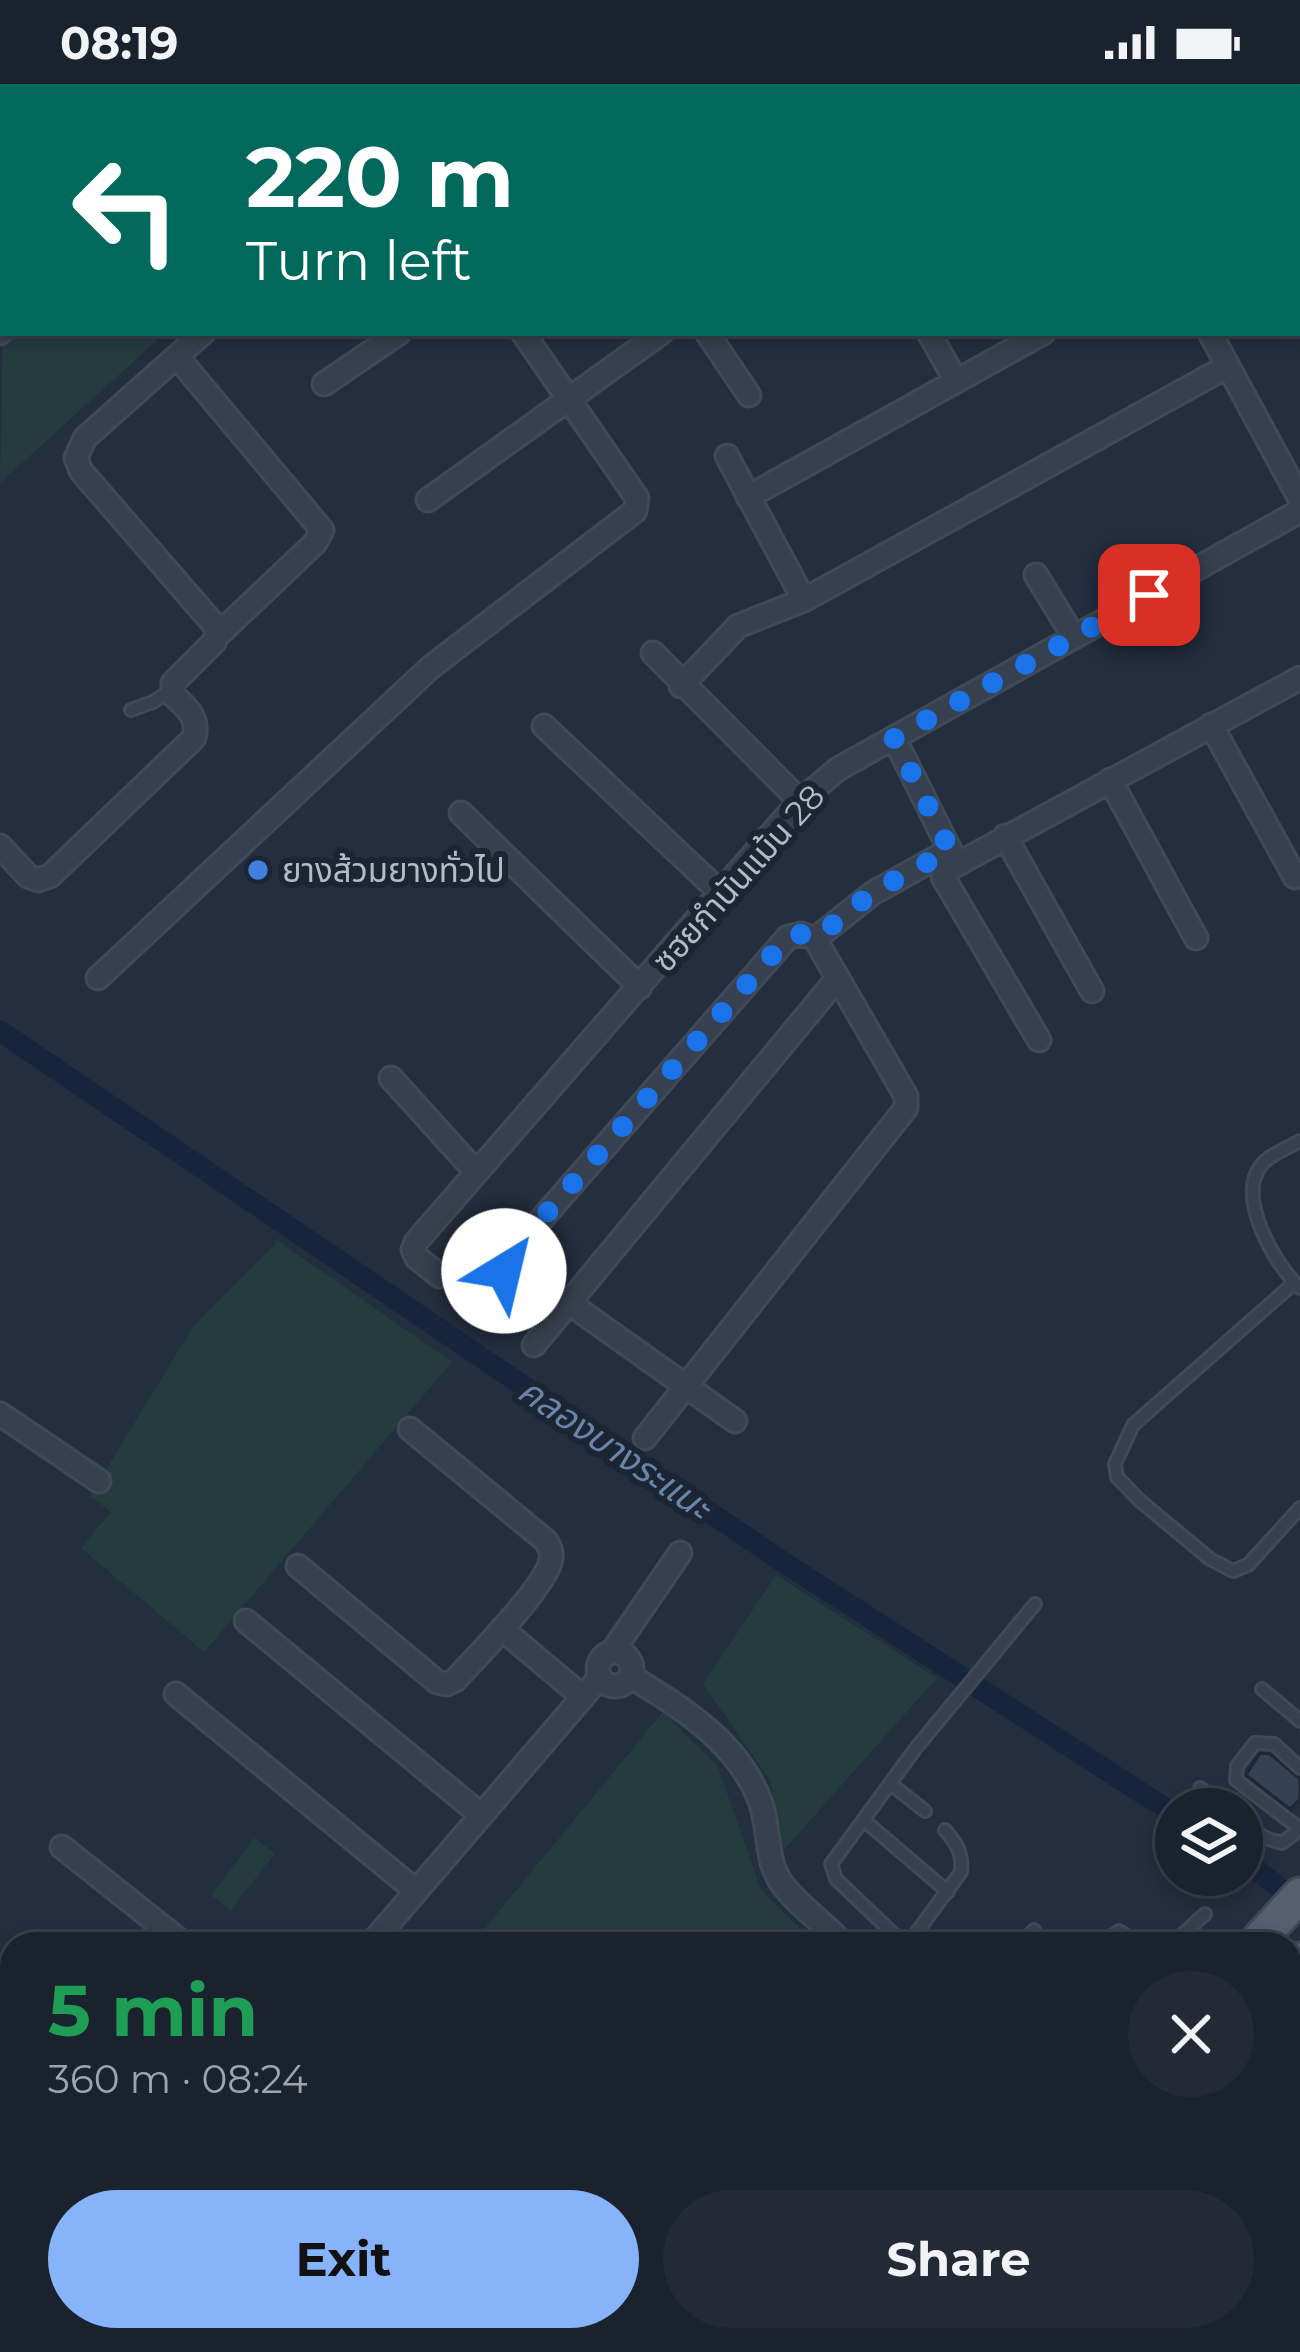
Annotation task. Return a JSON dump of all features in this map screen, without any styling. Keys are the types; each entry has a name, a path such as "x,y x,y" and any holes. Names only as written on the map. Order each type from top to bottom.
{"main road":[{"path":"1269,1932 1296,1908"}],"street":[{"path":"199,336 85,438 76,458 81,471 188,592 218,635"},
{"path":"324,384 395,336"},
{"path":"98,978 431,667 635,512 638,498 525,336"},
{"path":"428,500 657,336"},
{"path":"709,336 749,394"},
{"path":"931,336 956,381"},
{"path":"748,497 1037,336"},
{"path":"1212,336 1300,499"},
{"path":"0,847 28,876 38,880 50,876 194,738 197,725 192,713 172,689 218,635 315,543 322,530 178,358"},
{"path":"681,686 738,626 803,600 1228,366"},
{"path":"727,455 803,600"},
{"name":"ซฮยกำนันแม้น 28","path":"440,1276 417,1258 416,1242 800,801 838,769 1300,511"},
{"path":"1036,574 1074,637"},
{"path":"653,653 800,801"},
{"path":"815,939 873,892 1004,836 1300,678"},
{"path":"1211,725 1295,877"},
{"path":"544,726 722,893"},
{"path":"894,738 953,856"},
{"path":"1110,780 1196,938"},
{"path":"461,813 640,987"},
{"path":"1004,836 1091,991"},
{"path":"953,856 943,877 1039,1040"},
{"path":"645,1438 687,1384 906,1108 906,1096 815,939 802,934 788,937 504,1262 509,1277 687,1384 735,1421"},
{"path":"533,1345 837,979"},
{"path":"392,1078 476,1172"},
{"path":"0,1414 99,1481"},
{"path":"298,1566 436,1682 455,1680 502,1629 549,1567 550,1548 410,1429"},
{"path":"381,1932 600,1677 599,1661 612,1652 680,1553"},
{"path":"246,1621 482,1815"},
{"path":"502,1629 583,1696"},
{"path":"612,1652 627,1657 630,1676 678,1706 735,1757 760,1799 774,1870 831,1932"},
{"path":"600,1677 618,1685 630,1676"},
{"path":"176,1694 416,1892"},
{"path":"62,1847 169,1932"}],"lane":[{"path":"131,710 172,689"},
{"path":"1300,1141 1261,1163 1252,1183 1256,1212 1277,1264 1297,1285 1132,1425 1115,1464 1117,1477 1139,1500 1210,1559 1233,1571 1248,1564 1300,1508"},
{"path":"893,1932 830,1872 831,1864 916,1748 1035,1604"},
{"path":"1262,1689 1300,1721"},
{"path":"1246,1788 1236,1780 1237,1766 1255,1743 1274,1744 1300,1768"},
{"path":"892,1785 925,1811"},
{"path":"1263,1801 1300,1829 1282,1843 1263,1836"},
{"path":"866,1822 948,1892"},
{"path":"916,1932 961,1872 958,1844 945,1830"},
{"path":"1185,1932 1205,1914"}],"green space":[{"path":"3,336 162,336 0,483"},
{"path":"278,1241 452,1362 204,1652 81,1548 111,1512 90,1496 194,1325"},
{"path":"776,1575 937,1678 782,1852 770,1780 703,1684"},
{"path":"663,1712 718,1767 761,1890 804,1932 482,1932"},
{"path":"254,1838 275,1853 231,1910 211,1895"}],"building":[{"path":"1260,1753 1270,1754 1300,1779 1300,1799 1290,1809 1246,1775"}],"waterway":[{"name":"คลองบางระแนะ","path":"0,1031 783,1562 1155,1801"},
{"name":"คลองบางระแนะ","path":"1263,1875 1300,1904"}],"place":[{"name":"ยางส้วมยางทั่วไป","path":"258,870"}],"route":[{"path":"504,1271 504,1262 788,937 802,934 815,939 873,892 950,850 894,738 1149,595"}]}
